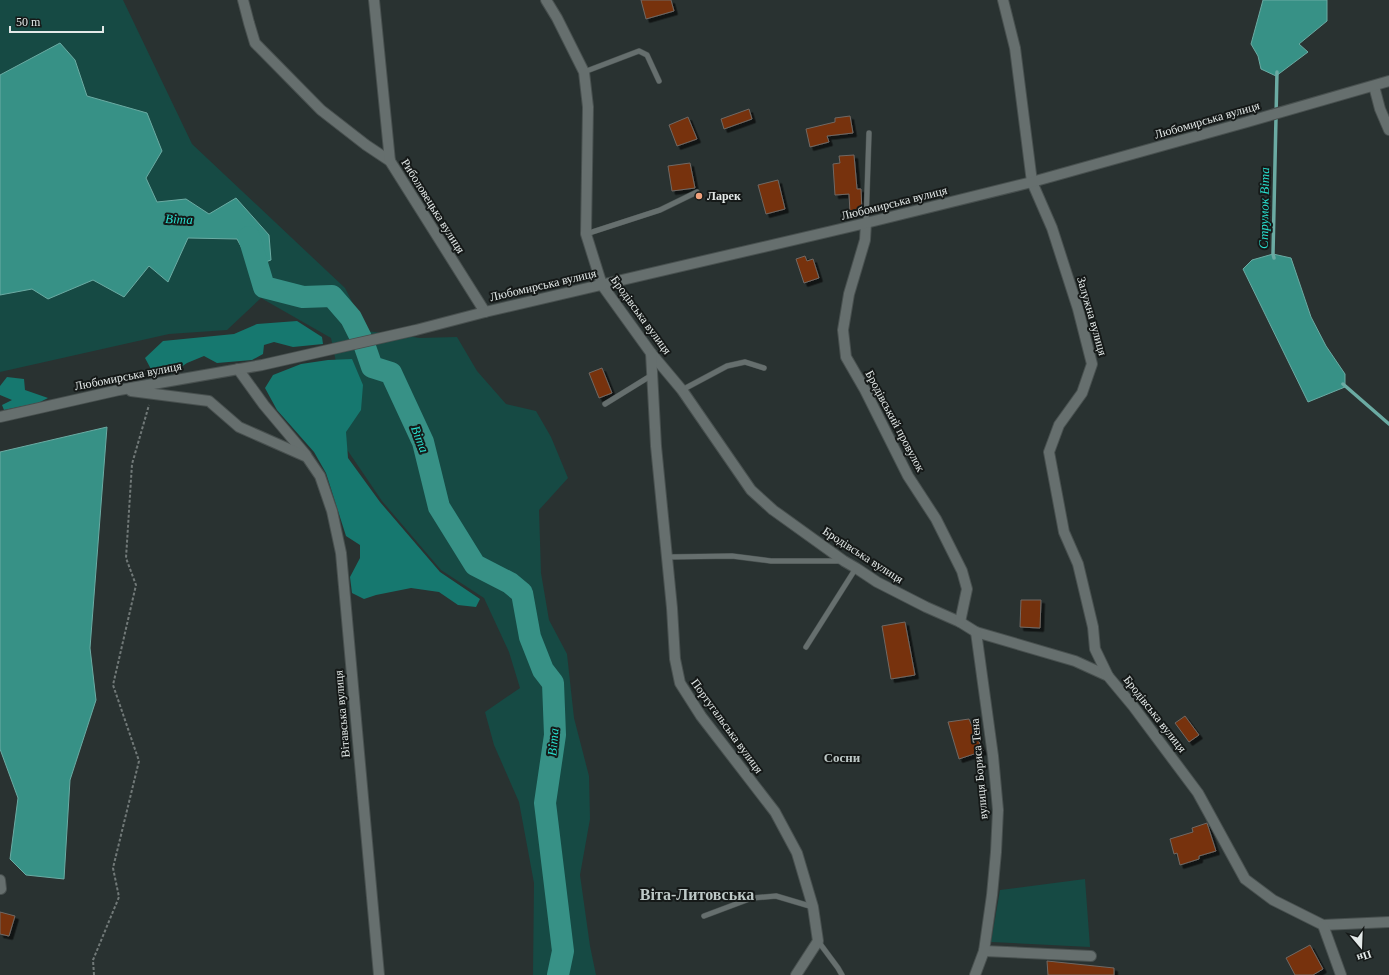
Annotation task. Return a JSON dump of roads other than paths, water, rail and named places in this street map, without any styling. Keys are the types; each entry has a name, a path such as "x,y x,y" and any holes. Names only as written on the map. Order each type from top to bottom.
{"street":[{"name":"Риболовецька вулиця","path":"243,0 255,43 321,110 366,145 390,161 485,312"},
{"path":"374,0 390,161"},
{"name":"Бродівська вулиця","path":"546,0 557,18 584,72 588,107 586,234 602,284 651,353 682,390 750,490 773,510 844,561 877,582 926,607 960,622 976,632 1075,661 1108,676 1138,712 1198,793 1244,879 1273,900 1323,925 1389,922"},
{"name":"Залужна вулиця","path":"1003,0 1015,48 1032,182 1057,243 1078,309 1092,364 1082,393 1059,425 1049,452 1064,532 1078,564 1093,627 1095,649 1108,676"},
{"name":"Любомирська вулиця","path":"0,417 119,390 262,365 866,223 1032,182 1321,102 1389,81"},
{"path":"1374,86 1380,109 1389,130"},
{"name":"Бродівський провулок","path":"866,223 865,240 849,294 843,330 846,357 865,390 908,476 936,519 962,571 967,589 960,622"},
{"name":"Португальська вулиця","path":"651,353 656,446 675,659 680,683 701,716 775,812 797,853 813,907 818,941"},
{"name":"Вітавська вулиця","path":"238,369 264,405 308,457 320,476 332,511 341,553 379,975"},
{"path":"119,390 209,401 239,427 308,457"},
{"name":"вулиця Бориса Тена","path":"975,975 984,951 993,880 998,810 993,756 976,632"},
{"path":"1323,925 1341,975"},
{"path":"796,975 818,941"},
{"path":"984,951 1091,956"}],"lane":[{"path":"584,72 638,51 647,55 659,81"},
{"path":"866,223 869,132"},
{"path":"586,234 660,210 697,192"},
{"path":"682,390 728,366 745,362 764,368"},
{"path":"606,404 652,375"},
{"path":"667,557 732,556 771,561 844,561"},
{"path":"806,647 856,568"},
{"path":"704,916 752,898 776,896 813,907"},
{"path":"818,941 842,975"}],"water":[{"path":"1263,0 1327,0 1327,21 1299,44 1308,52 1276,76 1261,69 1258,56 1251,44"},
{"path":"60,43 75,60 87,96 147,113 162,151 146,178 157,202 186,199 209,214 236,198 269,235 271,260 252,267 237,239 188,238 168,282 149,266 124,297 93,280 48,299 32,289 0,295 0,75"},
{"path":"1273,254 1291,258 1311,317 1326,346 1345,374 1345,387 1308,402 1243,269 1252,260"},
{"path":"107,427 90,648 96,700 70,780 64,879 26,875 10,859 18,798 0,749 0,452"}],"waterway":[{"name":"Струмок Віта","path":"1274,258 1277,72"},
{"name":"Віта","path":"249,237 264,287 303,297 332,296 351,318 364,344 372,367 391,373 423,442 439,507 475,565 510,583 522,593 530,637 543,670 553,683 555,735 545,803 563,951 558,975"},
{"name":"Струмок Віта","path":"1343,384 1389,424"}],"place":[{"name":"Ларек","path":"699,196"}],"district":[{"name":"Сосни","path":"842,757"},
{"name":"Віта-Литовська","path":"697,894"}]}
